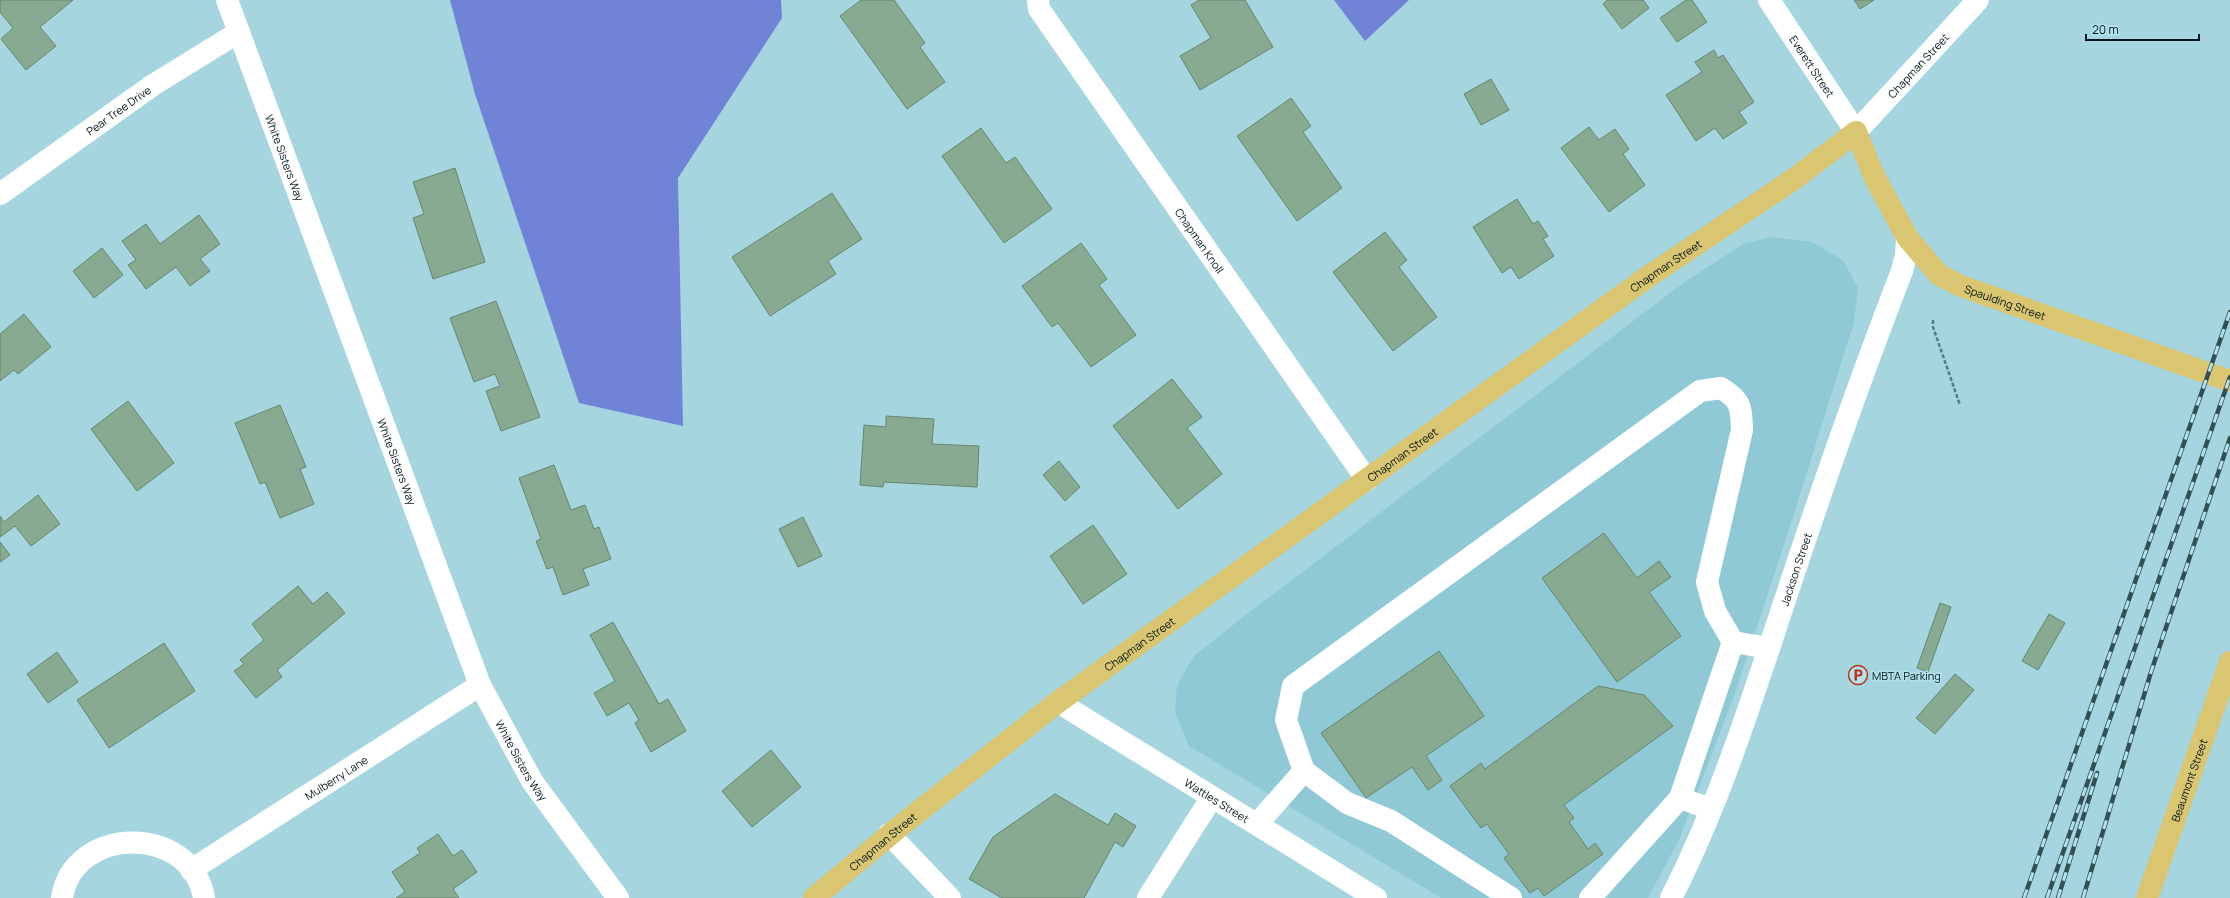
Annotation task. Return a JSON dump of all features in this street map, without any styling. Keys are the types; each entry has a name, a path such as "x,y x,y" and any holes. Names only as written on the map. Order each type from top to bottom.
{"main road":[{"name":"Chapman Street","path":"814,898 889,834 1058,702 1649,276 1794,179 1856,132"},
{"name":"Spaulding Street","path":"1856,132 1875,178 1906,236 1939,275 1961,286 2230,381"},
{"name":"Beaumont Street","path":"2147,898 2230,662"}],"street":[{"name":"White Sisters Way","path":"227,0 480,685 532,781 618,898"},
{"name":"Chapman Knoll","path":"1038,0 1039,9 1367,480"},
{"name":"Everett Street","path":"1769,0 1856,132"},
{"name":"Chapman Street","path":"1856,132 1978,0"},
{"name":"Pear Tree Drive","path":"0,194 153,85 239,32"},
{"name":"Jackson Street","path":"1671,898 1690,862 1737,746 1830,465 1902,272 1906,256 1906,236"},
{"path":"1511,898 1391,821 1347,803 1304,771 1286,720 1293,686 1700,391 1721,388 1735,397 1741,412 1742,430 1707,582 1715,611 1733,642 1680,798 1590,898"},
{"path":"1733,642 1769,648"},
{"name":"Mulberry Lane","path":"191,870 480,685"},
{"name":"Wattles Street","path":"1058,702 1376,898"},
{"path":"1257,824 1304,771"},
{"path":"1148,898 1212,797"},
{"path":"1680,798 1711,809"},
{"path":"889,834 950,898"},
{"path":"62,898 63,891 75,869 93,853 116,843 137,841 158,845 176,855 191,870 203,891 204,898"}],"path":[{"path":"1933,320 1932,327 1960,405"}],"shaded area":[{"path":"450,0 781,0 782,18 678,178 683,426 579,403 475,94"},
{"path":"1334,0 1409,0 1365,41"},
{"path":"1773,237 1812,242 1843,260 1858,288 1854,322 1786,539 1734,696 1679,840 1648,898 1441,898 1189,746 1175,713 1177,685 1194,656 1256,607 1686,281 1745,243"}],"building":[{"path":"0,0 73,0 40,27 56,46 26,70 1,39 13,28 0,12"},
{"path":"861,0 894,0 925,43 920,47 945,82 907,109 840,16"},
{"path":"1199,0 1245,0 1273,47 1200,90 1180,56 1211,38 1191,5"},
{"path":"1607,0 1643,0 1649,8 1622,29 1603,4"},
{"path":"1686,0 1692,0 1707,22 1677,42 1660,18"},
{"path":"1854,0 1874,0 1860,9"},
{"path":"1714,50 1718,58 1723,55 1754,102 1739,112 1747,123 1723,139 1715,128 1696,141 1666,95 1702,72 1695,62"},
{"path":"1491,79 1509,110 1481,125 1464,94"},
{"path":"1291,98 1311,126 1303,132 1342,188 1297,221 1237,136"},
{"path":"1589,127 1599,140 1615,129 1629,149 1623,154 1645,185 1609,212 1561,148"},
{"path":"981,128 1006,163 1015,157 1052,209 1004,243 942,156"},
{"path":"455,168 485,262 433,279 413,218 424,214 413,182"},
{"path":"832,193 862,239 828,261 836,274 770,316 732,257"},
{"path":"1517,199 1533,224 1538,221 1548,236 1543,239 1554,256 1519,279 1511,267 1502,273 1473,227"},
{"path":"199,215 220,244 200,259 210,271 190,286 176,267 146,289 128,265 136,260 122,241 146,224 160,244"},
{"path":"1385,232 1407,260 1399,267 1437,317 1393,351 1333,272"},
{"path":"1081,243 1107,279 1099,285 1136,335 1091,367 1058,323 1052,327 1022,286"},
{"path":"102,248 123,275 94,298 73,271"},
{"path":"496,301 540,417 501,431 486,391 500,386 495,374 474,382 450,318"},
{"path":"24,314 51,347 18,374 14,370 0,381 0,334"},
{"path":"1172,379 1202,417 1187,428 1222,474 1178,509 1113,426"},
{"path":"128,401 174,463 137,491 91,429"},
{"path":"280,405 306,467 300,469 314,504 280,518 265,482 260,484 235,423"},
{"path":"886,416 934,419 932,444 979,446 977,487 884,482 883,487 860,485 864,425 886,427"},
{"path":"1059,461 1080,487 1065,501 1043,475"},
{"path":"554,465 571,510 585,505 594,529 599,527 611,559 583,569 589,585 563,595 553,567 547,569 536,541 541,539 519,478"},
{"path":"38,495 60,524 31,546 15,526 0,537 0,516 4,522"},
{"path":"803,517 822,556 798,567 779,529"},
{"path":"1093,525 1127,574 1083,604 1050,556"},
{"path":"1604,533 1637,578 1659,561 1671,577 1649,592 1681,636 1617,682 1542,578"},
{"path":"0,542 10,555 0,562"},
{"path":"298,586 313,604 327,592 345,613 277,670 282,677 256,698 234,671 244,664 240,660 264,640 252,624"},
{"path":"1940,603 1951,607 1928,672 1917,668"},
{"path":"2049,614 2065,623 2038,670 2022,661"},
{"path":"613,622 659,704 668,699 686,731 651,752 635,723 639,720 629,703 607,716 594,693 615,681 590,635"},
{"path":"164,643 195,691 109,748 77,700"},
{"path":"1439,651 1484,716 1426,756 1442,780 1428,790 1412,767 1366,798 1321,733"},
{"path":"57,652 78,682 48,703 27,674"},
{"path":"1955,674 1974,690 1935,734 1916,718"},
{"path":"1598,686 1644,695 1673,726 1564,805 1574,818 1569,822 1588,849 1595,843 1603,854 1544,896 1538,888 1530,893 1504,858 1509,854 1487,824 1481,828 1450,786 1481,763 1485,769"},
{"path":"771,750 801,787 752,827 722,791"},
{"path":"1055,794 1108,825 1115,813 1136,826 1123,847 1115,842 1084,898 1002,898 969,879 993,837"},
{"path":"438,834 453,856 462,850 477,872 453,889 459,898 396,898 405,892 392,872 420,853 417,848"}],"railway":[{"path":"2024,898 2230,312"},
{"path":"2047,898 2230,377"},
{"path":"2083,898 2151,672 2230,438"},
{"path":"2058,898 2097,773"}],"place":[{"name":"MBTA Parking","path":"1858,675"}]}
